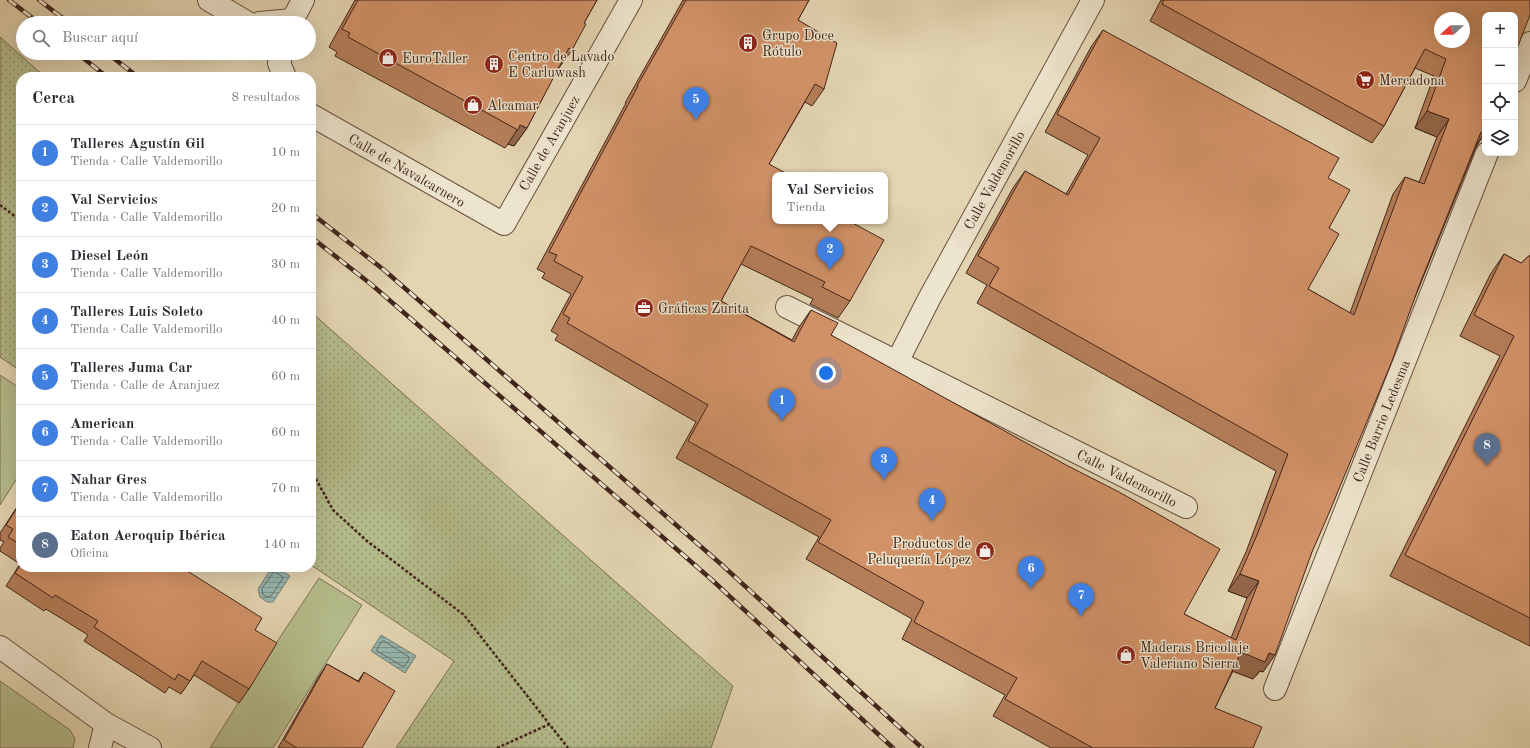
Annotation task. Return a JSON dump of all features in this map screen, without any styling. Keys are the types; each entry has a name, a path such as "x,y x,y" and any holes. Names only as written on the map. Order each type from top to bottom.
{"street":[{"path":"209,0 236,16"},
{"path":"295,16 303,0"},
{"name":"Calle de Aranjuez","path":"504,224 631,0"},
{"name":"Calle Valdemorillo","path":"897,362 929,299 1093,0"},
{"path":"1518,73 1530,43"},
{"path":"280,60 279,63 283,72"},
{"name":"Calle de Navalcarnero","path":"316,118 504,224"},
{"name":"Calle Barrio Ledesma","path":"1275,689 1486,156"},
{"name":"Calle Valdemorillo","path":"787,307 1186,507"},
{"path":"0,647 106,724 150,748"},
{"path":"100,748 106,724"}],"path":[{"path":"0,205 16,217"},
{"path":"316,479 333,510 367,541 464,615 568,748"},
{"path":"497,748 550,724"}],"green space":[{"path":"0,37 16,51 16,60 26,60 39,72 16,72 16,368 0,357"},
{"path":"316,316 733,686 711,748 396,748 454,661 316,568"},
{"path":"0,375 16,386 16,480 0,505"},
{"path":"319,578 362,605 273,748 210,748 267,657"},
{"path":"0,681 70,730 75,739 73,748 0,748"}],"water":[{"path":"269,572 284,572 290,576 273,602 267,602 260,597 258,589"},
{"path":"381,635 416,656 405,673 371,651"}],"building":[{"path":"358,0 597,0 584,23 586,24 572,50 569,48 527,128 520,125 518,130 348,37 350,33 342,29"},
{"path":"686,0 809,0 798,20 837,43 824,89 815,84 769,164 784,172 772,172 772,224 855,224 884,240 850,301 822,287 825,282 751,246 721,301 794,342 811,310 838,323 831,335 1068,466 1119,492 1220,549 1184,614 1236,640 1259,581 1240,574 1257,535 1288,454 989,286 999,268 978,256 1025,171 1068,195 1100,138 1057,114 1103,30 1339,158 1328,178 1350,190 1329,228 1339,234 1308,289 1354,315 1405,177 1424,184 1449,119 1427,111 1446,59 1425,49 1384,126 1162,4 1164,0 1530,0 1530,15 1518,46 1518,12 1482,12 1482,132 1419,286 1392,361 1312,552 1275,655 1269,653 1265,662 1241,652 1215,708 1262,727 1253,748 1093,748 1005,699 1017,678 914,622 924,602 818,542 831,520 688,441 708,405 567,323 570,318 563,314 583,277 554,261 557,255 549,252 637,86"},
{"path":"1504,254 1521,263 1530,255 1530,618 1405,555 1514,336 1474,315"},
{"path":"16,510 16,542 8,537 13,529 6,525"},
{"path":"16,572 189,572 262,618 255,630 277,643 249,689 202,661 190,681 178,674 175,680 94,627 98,621 55,595 53,598 15,573"},
{"path":"327,664 359,682 364,672 395,691 362,748 297,748 284,740"}],"railway":[{"path":"9,0 30,16"},
{"path":"39,0 60,16"},
{"path":"86,60 101,72"},
{"path":"116,60 132,72"},
{"path":"316,217 384,270 722,565 922,748"},
{"path":"316,241 372,285 711,579 893,748"}],"place":[{"name":"Grupo Doce Rótulo","path":"748,43"},
{"name":"EuroTaller","path":"388,58"},
{"name":"Centro de Lavado E Carluwash","path":"494,64"},
{"name":"Mercadona","path":"1365,80"},
{"name":"Alcamar","path":"473,105"},
{"name":"Talleres Juma Car","path":"696,120"},
{"name":"Val Servicios","path":"830,270"},
{"name":"Gráficas Zurita","path":"644,308"},
{"name":"Talleres Agustín Gil","path":"782,421"},
{"name":"Eaton Aeroquip Ibérica","path":"1487,466"},
{"name":"Diesel León","path":"884,480"},
{"name":"Talleres Luis Soleto","path":"932,521"},
{"name":"Productos de Peluquería López","path":"985,551"},
{"name":"American","path":"1031,589"},
{"name":"Nahar Gres","path":"1081,616"},
{"name":"Maderas Bricolaje Valeriano Sierra","path":"1126,655"}]}
